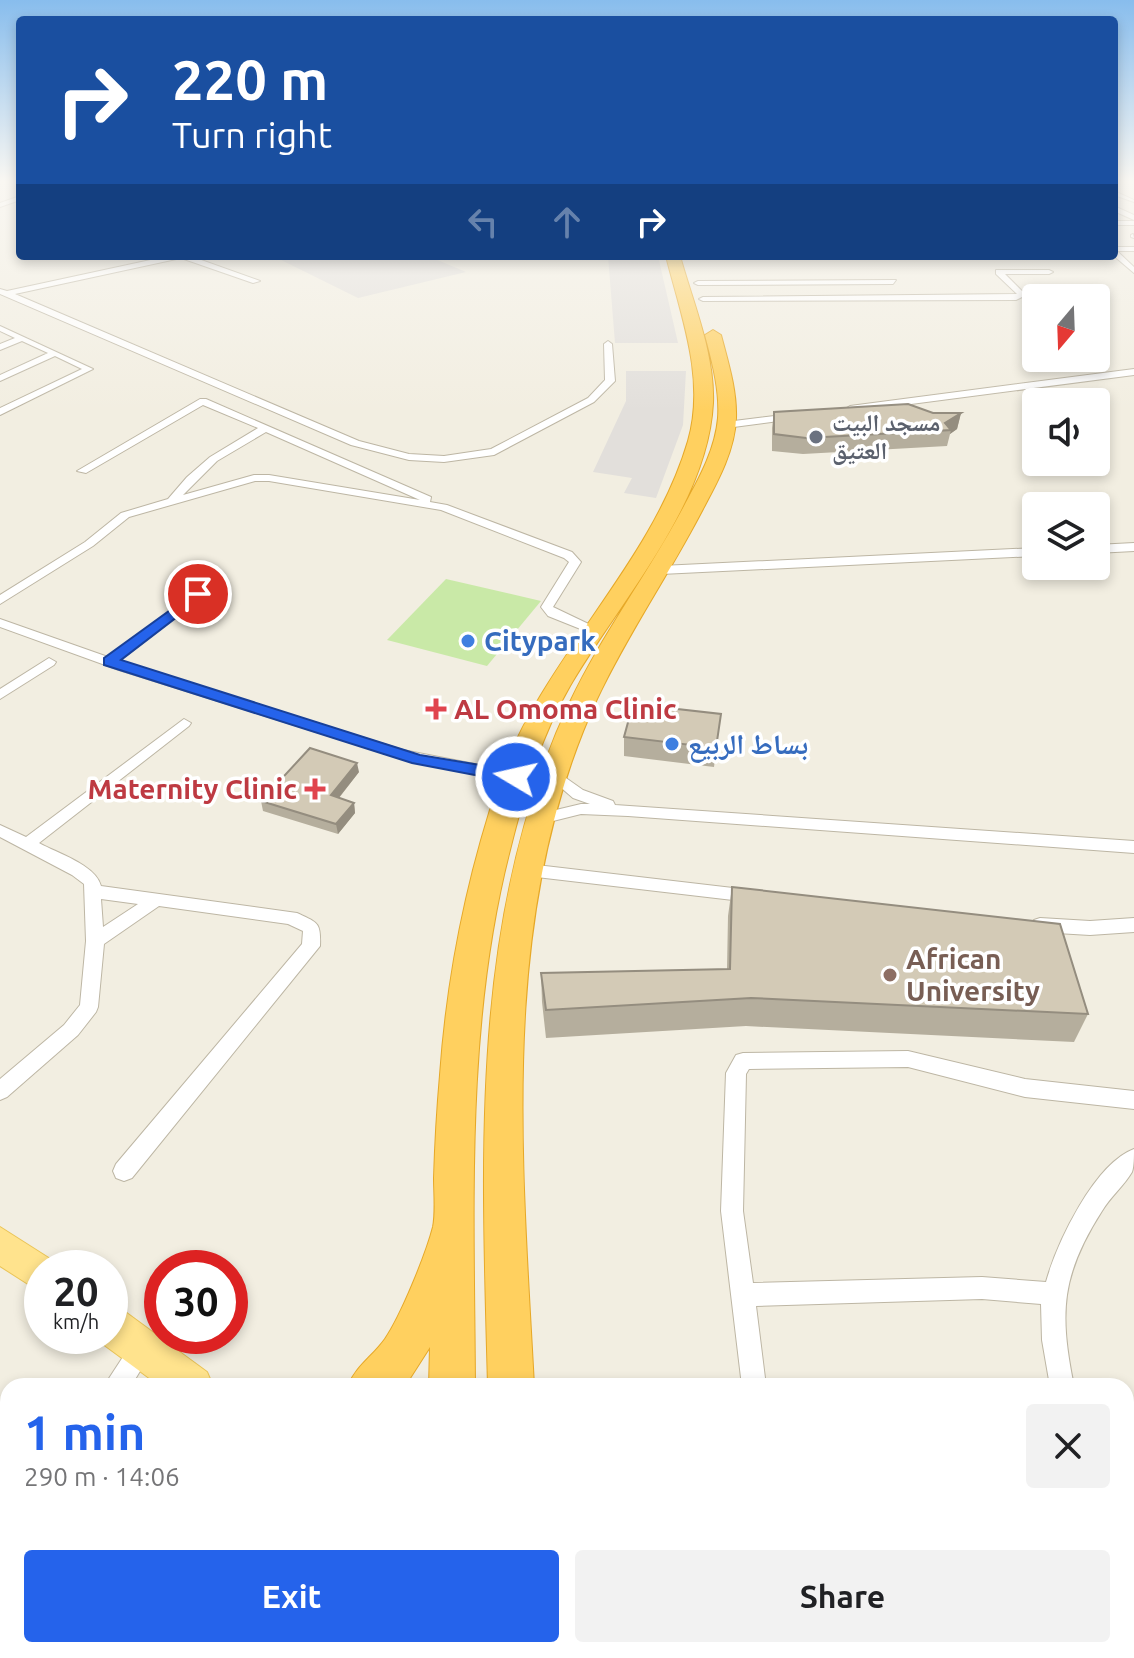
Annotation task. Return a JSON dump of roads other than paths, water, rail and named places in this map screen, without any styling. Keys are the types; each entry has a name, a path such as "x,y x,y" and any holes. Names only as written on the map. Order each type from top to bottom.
{"highway":[{"path":"511,1378 505,1200 506,1077 516,944 528,870 567,741 597,675 661,570 712,471 726,425 725,383 697,298 675,260"},
{"path":"452,1378 454,1219 462,1026 469,968 485,889 516,777 543,711 645,550 683,477 700,432 704,405 697,298 691,260"},
{"path":"380,1378 395,1364 414,1336 454,1219"}],"main road":[{"path":"0,1244 24,1262"},
{"path":"128,1338 182,1378"}],"street":[{"path":"1119,256 1134,271"},
{"path":"3,293 162,260"},
{"path":"193,260 256,281"},
{"path":"697,298 1016,298 1022,295 999,272 1049,272"},
{"path":"697,298 893,282"},
{"path":"3,293 355,443 422,458 471,457 494,452 591,400 610,381 608,344"},
{"path":"0,328 89,369 0,412"},
{"path":"0,347 23,338"},
{"path":"0,378 55,353"},
{"path":"836,411 1134,372"},
{"path":"82,471 200,401 574,559 547,607 552,613 593,629"},
{"path":"726,425 804,415"},
{"path":"171,503 185,483 224,452 267,428"},
{"path":"0,600 89,544 125,515 262,477 450,509"},
{"path":"1110,548 1134,547"},
{"path":"661,570 1022,553"},
{"path":"109,662 198,594"},
{"path":"0,623 109,662 418,760 516,777"},
{"path":"0,695 49,662"},
{"path":"28,843 184,723"},
{"path":"556,776 578,794 628,811"},
{"path":"541,819 581,809 628,811 1134,847"},
{"path":"0,830 78,871 92,882 95,941 94,985 84,1017 0,1091"},
{"path":"528,870 761,897"},
{"path":"91,891 291,918 312,928 311,946 124,1171"},
{"path":"95,941 155,901"},
{"path":"1017,923 1090,928 1134,925"},
{"path":"753,1378 732,1211 736,1073 743,1061 908,1059 1025,1088 1134,1100"},
{"path":"1061,1378 1053,1337 1054,1294 1069,1252 1096,1200 1124,1165 1134,1158"},
{"path":"742,1295 982,1288 1054,1294"},
{"path":"121,1378 142,1348"}],"place":[{"name":"مسجد البيت العتيق","path":"816,437"},
{"name":"Citypark","path":"468,641"},
{"name":"AL Omoma Clinic","path":"436,709"},
{"name":"بساط الربيع","path":"672,744"},
{"name":"Maternity Clinic","path":"315,789"},
{"name":"African University","path":"890,975"}]}
